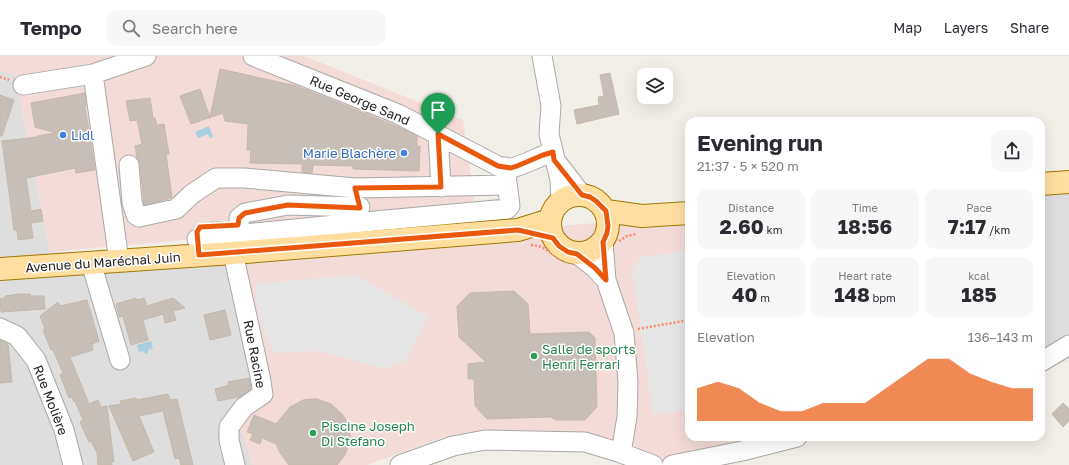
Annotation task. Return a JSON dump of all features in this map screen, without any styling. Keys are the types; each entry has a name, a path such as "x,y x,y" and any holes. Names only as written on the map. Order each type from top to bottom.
{"main road":[{"path":"1045,184 1069,182"},
{"path":"1045,191 1069,189"},
{"path":"606,211 608,226 605,238 596,249 587,253 577,254 568,252 559,246 552,229 556,206 568,197 582,195 590,197 606,211 642,216 685,214"},
{"path":"605,238 642,225 685,220"},
{"name":"Avenue du Maréchal Juin","path":"0,269 120,261 198,247 237,237 371,242 518,230 552,229"}],"street":[{"path":"23,85 93,74 146,56"},
{"name":"Rue George Sand","path":"253,56 398,114 498,166 506,176"},
{"path":"542,56 551,106 549,134 560,180 561,201"},
{"path":"93,74 120,261"},
{"path":"438,134 441,187"},
{"path":"471,152 474,186"},
{"path":"363,214 311,227 237,237 239,218 245,213 288,205 309,205 363,214 507,209 510,206 506,176 511,168 543,155 554,156 582,195"},
{"path":"129,165 132,202 136,215 139,217 176,209 192,194 216,178 244,178 355,188 474,186 506,176"},
{"path":"355,188 371,242"},
{"path":"309,205 311,227"},
{"name":"Rue Racine","path":"235,465 229,440 229,426 244,407 263,394 237,237"},
{"path":"605,238 606,280 624,333 629,401 621,453"},
{"path":"577,254 595,268 606,280"},
{"path":"90,263 120,360"},
{"name":"Rue Molière","path":"0,328 17,336 36,360 64,430 73,465"},
{"path":"1045,360 1069,345"},
{"path":"400,465 453,446 485,440 584,442 654,465"},
{"path":"672,465 742,451 781,441"}],"path":[{"path":"624,333 639,328 685,321"}],"shaded area":[{"path":"0,56 304,56 463,120 476,214 50,252 15,75 0,70"},
{"path":"0,70 15,75 50,252 243,253 271,384 236,416 253,465 0,465"},
{"path":"1069,174 1069,359 1045,371 1045,177"},
{"path":"685,215 685,441 759,441 665,462 566,437 443,437 367,465 253,465 236,416 271,383 243,253"},
{"path":"685,251 685,410 653,414 632,270 641,257"},
{"path":"355,275 428,316 406,361 384,369 319,351 273,353 259,318 255,284"}],"water":[{"path":"209,126 213,137 210,138 208,134 198,138 195,132"},
{"path":"151,341 153,348 148,350 148,353 145,354 144,351 139,352 137,345"}],"building":[{"path":"220,69 297,86 417,136 417,146 420,146 419,171 353,169 353,166 313,165 312,173 302,172 302,164 250,163 251,150 247,150 248,124 225,121 223,113 191,124 180,96 200,89 210,117"},
{"path":"610,73 619,114 577,124 574,110 599,105 598,97 604,96 600,75"},
{"path":"85,93 85,106 95,170 76,173 75,168 26,178 31,211 41,209 43,221 31,223 33,238 18,240 17,230 14,230 2,141 56,133 35,127 31,103"},
{"path":"0,95 14,100 2,136 0,136"},
{"path":"150,98 153,118 155,118 157,125 164,124 169,154 166,154 172,198 144,205 140,164 137,158 135,146 142,144 137,120 130,121 126,101"},
{"path":"210,222 222,222 222,225 210,227"},
{"name":"Salle de sports Henri Ferrari","path":"514,291 528,304 530,334 589,332 595,338 597,407 585,420 556,420 551,417 487,419 475,406 474,379 468,379 468,364 486,362 459,337 457,306 470,293"},
{"path":"19,294 44,296 45,309 1,312 0,299 5,298 5,296"},
{"path":"136,298 137,300 144,298 147,306 173,298 185,308 173,311 176,320 165,323 163,314 143,320 148,340 131,345 123,316 119,317 116,304"},
{"path":"87,300 99,341 92,344 93,350 70,357 89,404 98,400 101,407 107,406 114,462 111,462 112,465 98,465 97,453 91,441 89,442 80,422 83,420 75,401 74,402 72,397 69,398 60,375 63,373 53,350 51,350 43,330 45,329 40,316 58,302 60,306"},
{"path":"225,310 231,335 210,340 204,315"},
{"path":"0,340 8,344 12,382 0,383"},
{"path":"249,378 251,389 239,397 218,401 215,389 229,385 228,382"},
{"path":"168,394 170,400 177,399 193,465 181,465 179,458 175,459 163,411 139,416 154,452 133,461 109,406 121,404 120,401 136,398 137,400"},
{"name":"Piscine Joseph Di Stefano","path":"317,399 331,404 346,420 350,434 350,441 345,455 337,465 289,465 280,453 276,444 262,438 260,444 250,440 253,434 247,432 254,415 276,424 290,407 303,400"},
{"path":"1063,403 1069,409 1069,421 1063,427 1052,414"}],"place":[{"name":"Lidl","path":"63,135"},
{"name":"Marie Blachère","path":"404,153"},
{"name":"Salle de sports Henri Ferrari","path":"534,356"},
{"name":"Piscine Joseph Di Stefano","path":"313,433"}],"route":[{"path":"438,134 498,166 511,168 553,152 554,160 582,195 590,197 596,201 606,211 608,226 603,242 606,280 595,268 577,254 568,252 559,246 553,238 518,230 199,255 196,239 197,232 200,227 238,225 239,218 245,213 288,205 360,208 355,188 441,187 438,134"}]}
